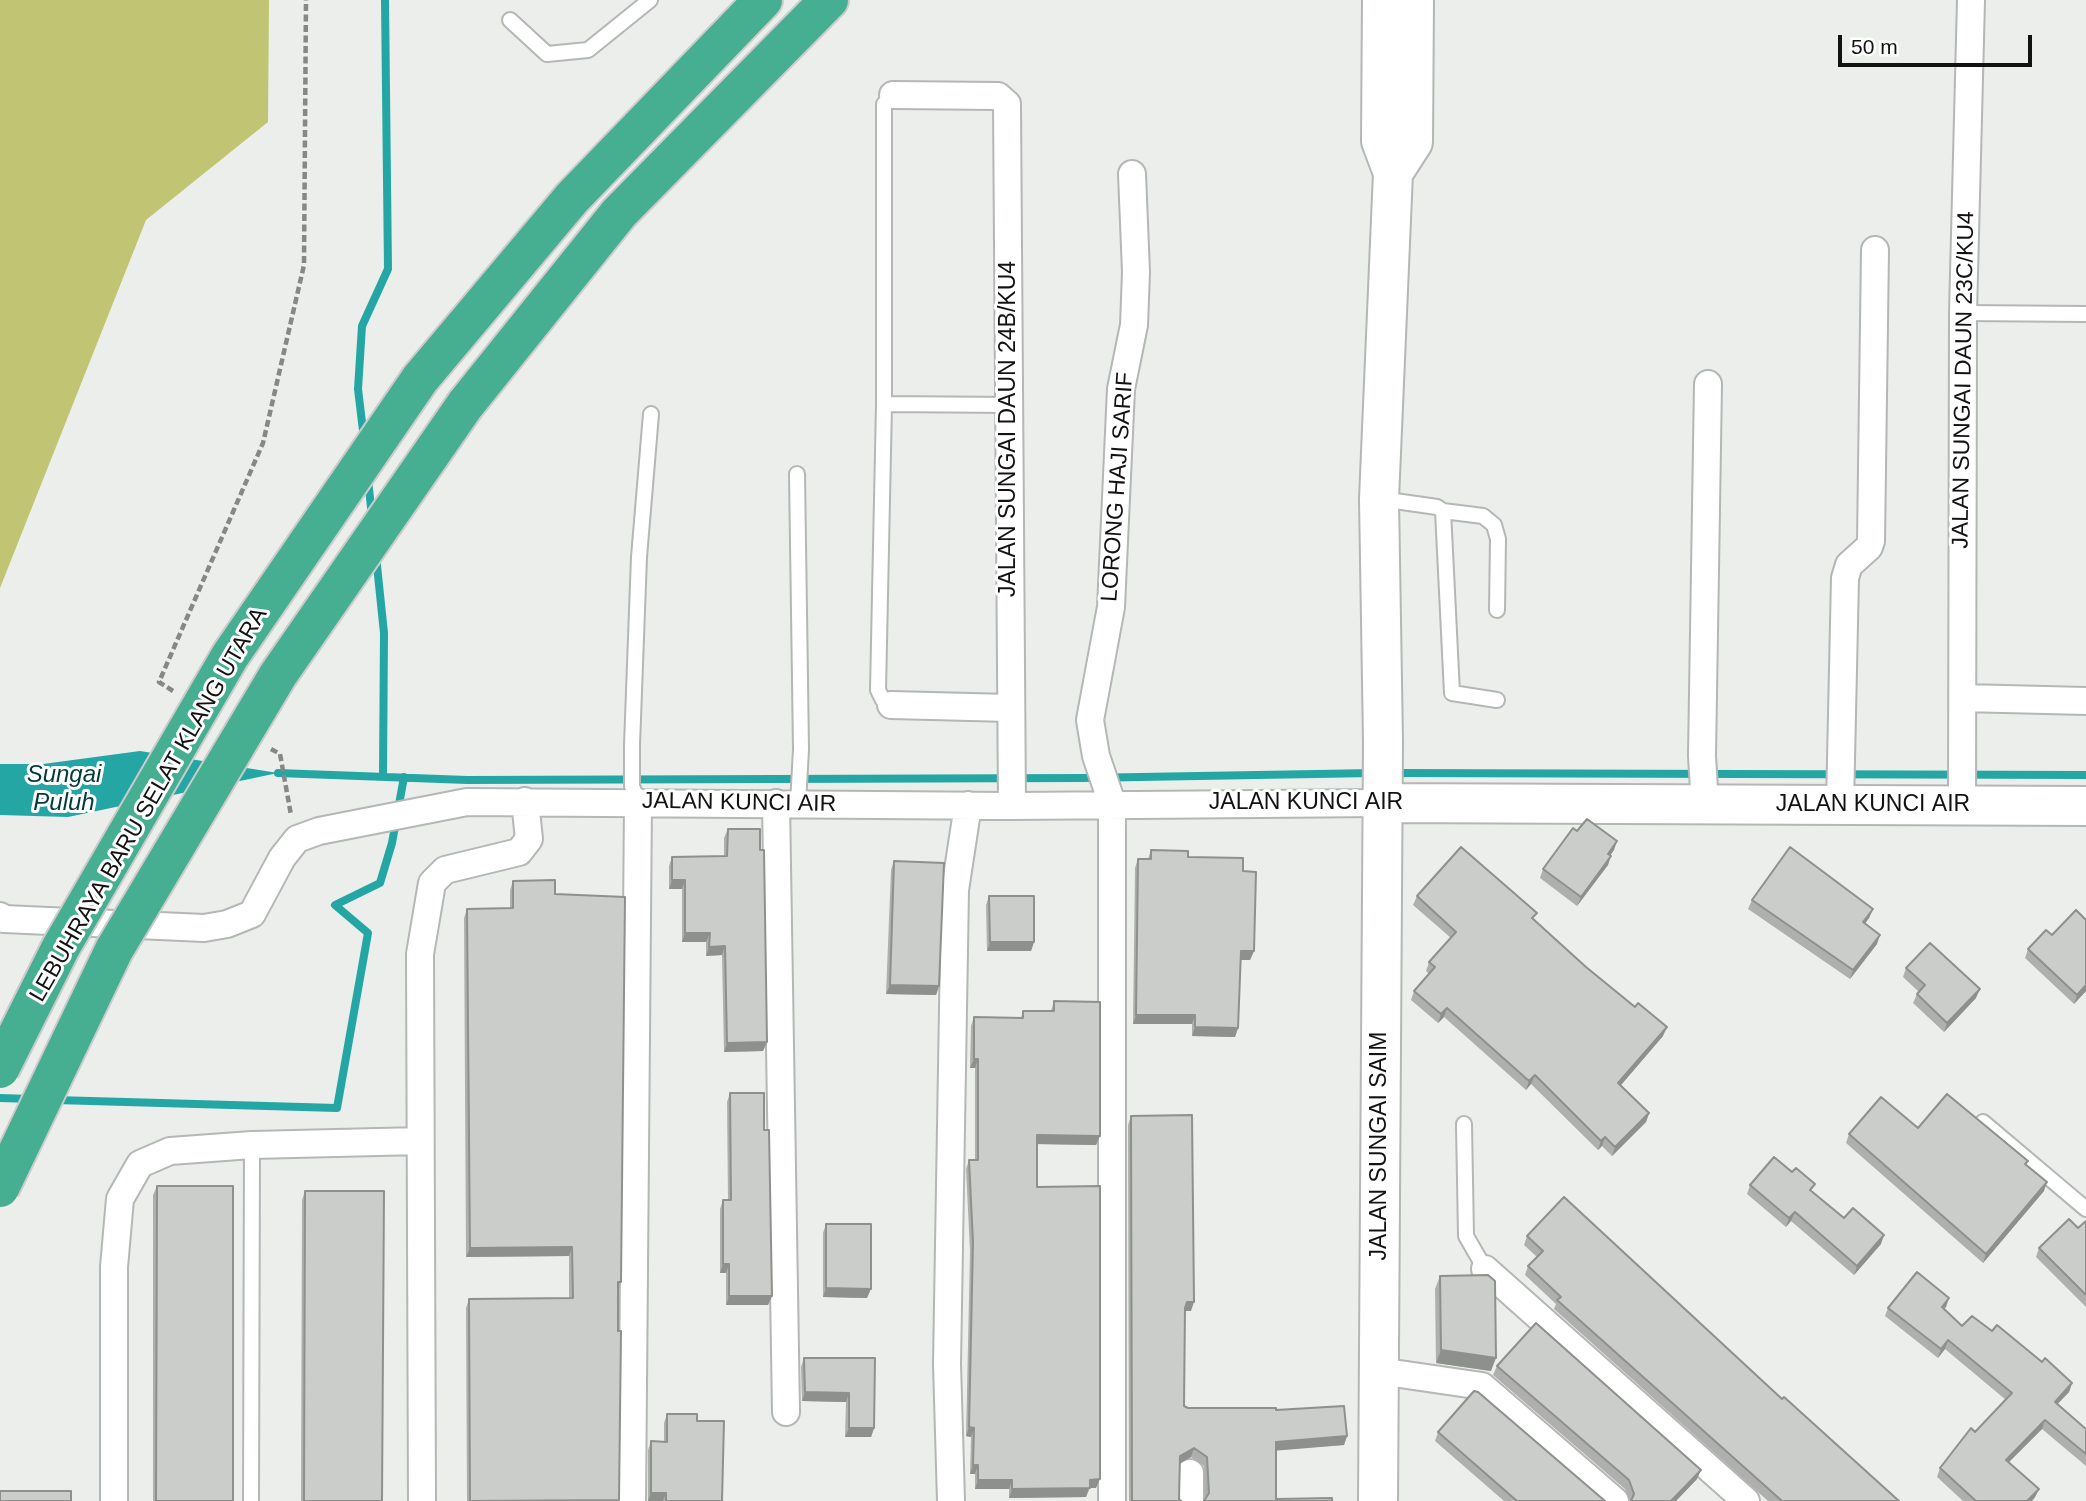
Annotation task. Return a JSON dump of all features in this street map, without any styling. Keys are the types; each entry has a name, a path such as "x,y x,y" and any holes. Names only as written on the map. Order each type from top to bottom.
{"highway":[{"name":"LEBUHRAYA BARU SELAT KLANG UTARA","path":"0,1069 61,947 230,656 420,379 572,198 763,0"},
{"name":"LEBUHRAYA BARU SELAT KLANG UTARA","path":"0,1188 121,938 278,675 465,405 619,213 829,0"}],"street":[{"path":"1382,0 1381,141 1392,173"},
{"path":"1392,173 1413,142 1414,0"},
{"name":"JALAN SUNGAI DAUN 23C/KU4","path":"1962,797 1963,313 1971,0"},
{"name":"JALAN SUNGAI DAUN 24B/KU4","path":"893,95 998,96 1007,104 1012,797"},
{"name":"JALAN SUNGAI SAIM","path":"1378,1501 1383,742 1379,499 1392,173"},
{"name":"LORONG HAJI SARIF","path":"1112,1501 1109,794 1096,756 1090,720 1111,607 1121,389 1134,325 1136,272 1132,174"},
{"path":"1840,784 1845,578 1849,565 1869,547 1871,541 1875,250"},
{"path":"1704,783 1708,384"},
{"path":"1963,698 2086,701"},
{"path":"891,705 1010,708"},
{"name":"JALAN KUNCI AIR","path":"0,916 4,919 204,928 227,924 252,914 282,858 297,839 319,831 467,802 635,794 968,805 1012,797 1109,794 1382,798 1704,783 1840,784 2086,806"},
{"path":"632,1501 635,794"},
{"path":"786,1412 791,798"},
{"path":"422,1501 421,954 432,883 445,870 519,852 529,839 525,801"},
{"path":"951,1501 947,1364 955,890 968,805"},
{"path":"114,1501 114,1267 120,1199 140,1164 170,1151 252,1144 420,1141"},
{"path":"1485,1269 1746,1501"},
{"path":"1379,1371 1482,1386 1615,1501"},
{"path":"1190,1473 1190,1501"}],"lane":[{"path":"510,20 547,54 588,50 650,0"},
{"path":"891,705 883,701 878,690 884,404 884,104 893,95"},
{"path":"1963,313 2086,314"},
{"path":"884,404 1011,405"},
{"path":"635,794 632,745 639,557 651,414"},
{"path":"791,798 801,749 797,474"},
{"path":"1379,499 1483,516 1494,525 1498,539 1497,610"},
{"path":"1443,511 1452,693 1497,700"},
{"path":"1983,1122 2086,1209"},
{"path":"1464,1124 1466,1236 1485,1269"},
{"path":"251,1501 252,1144"}],"path":[{"path":"181,695 159,682 263,443 304,265 306,0"},
{"path":"269,748 280,754 288,798"}],"green space":[{"path":"0,0 269,0 268,122 146,220 0,588"}],"water":[{"name":"Sungai Puluh","path":"140,751 278,773 68,817 0,815 0,764 43,764"}],"building":[{"path":"1587,819 1617,841 1608,854 1611,856 1581,897 1543,869 1573,828 1577,831"},
{"path":"728,829 760,829 760,850 764,850 767,1042 727,1043 725,946 709,947 710,933 685,933 685,880 672,880 672,857 727,856"},
{"path":"1461,847 1537,913 1532,918 1586,967 1635,1007 1638,1003 1667,1027 1618,1083 1649,1113 1615,1147 1605,1137 1601,1141 1535,1075 1529,1081 1447,1008 1441,1014 1414,991 1435,967 1429,962 1456,932 1417,896"},
{"path":"1790,847 1873,909 1863,922 1880,935 1853,970 1752,900"},
{"path":"1151,850 1188,851 1188,857 1243,858 1243,871 1256,872 1254,951 1241,951 1238,1028 1195,1027 1195,1015 1136,1015 1138,859 1151,859"},
{"path":"894,861 944,863 939,986 890,985"},
{"path":"555,880 555,894 625,897 621,1282 618,1282 618,1331 621,1331 619,1500 470,1501 469,1299 573,1298 572,1247 470,1248 467,909 513,908 513,881"},
{"path":"989,896 1034,896 1034,942 990,942"},
{"path":"2076,910 2086,920 2086,985 2077,995 2028,949 2046,930 2052,935"},
{"path":"1930,943 1980,989 1947,1023 1917,994 1925,985 1906,968"},
{"path":"1054,1001 1100,1002 1100,1136 1037,1135 1037,1187 1100,1186 1100,1479 1090,1480 1090,1488 1012,1489 1012,1480 978,1480 978,1465 973,1465 974,1428 969,1427 973,1242 969,1160 978,1160 978,1059 974,1059 974,1017 1023,1018 1023,1011 1054,1011"},
{"path":"730,1093 764,1093 764,1130 769,1130 772,1296 729,1296 729,1264 723,1264 723,1200 731,1200"},
{"path":"1947,1094 2028,1161 2025,1164 2047,1182 1986,1254 1849,1134 1881,1097 1918,1128"},
{"path":"1192,1115 1194,1302 1187,1302 1185,1308 1184,1406 1276,1410 1344,1406 1347,1436 1276,1442 1276,1499 1332,1498 1332,1501 1204,1501 1209,1493 1207,1457 1194,1448 1180,1456 1181,1501 1132,1501 1131,1116"},
{"path":"1774,1157 1792,1172 1796,1168 1815,1184 1810,1190 1844,1218 1853,1208 1884,1235 1857,1266 1795,1212 1789,1218 1750,1185"},
{"path":"157,1186 233,1186 233,1501 156,1501"},
{"path":"305,1191 384,1191 382,1501 304,1501"},
{"path":"1564,1197 1782,1399 1784,1397 1899,1501 1782,1501 1557,1300 1561,1297 1528,1266 1543,1251 1527,1236"},
{"path":"2069,1219 2078,1228 2086,1221 2086,1295 2039,1248"},
{"path":"826,1224 871,1224 871,1289 826,1288"},
{"path":"1917,1272 1949,1298 1942,1307 1962,1326 1972,1316 1992,1331 1997,1325 2042,1362 2045,1358 2072,1383 2055,1402 2086,1429 2086,1454 2045,1420 2006,1460 2039,1489 2027,1501 1976,1501 1940,1468 1971,1428 1975,1432 2012,1393 1948,1340 1941,1349 1888,1308"},
{"path":"1488,1275 1495,1281 1496,1358 1441,1350 1440,1276"},
{"path":"1536,1323 1701,1470 1671,1501 1631,1501 1634,1494 1629,1480 1497,1366"},
{"path":"804,1358 875,1358 874,1428 849,1428 849,1393 805,1392"},
{"path":"1474,1391 1605,1501 1517,1501 1438,1432"},
{"path":"667,1414 697,1414 697,1421 724,1421 722,1501 666,1501 666,1493 651,1493 651,1441 667,1442"},
{"path":"0,1491 71,1491 71,1501 0,1501"}],"waterway":[{"path":"364,439 358,389 362,326 388,269 385,0"},
{"path":"368,480 372,516"},
{"path":"376,556 384,633 383,775"},
{"path":"278,773 467,780 1082,778 1374,773"},
{"path":"1394,773 2086,775"},
{"path":"55,1100 337,1108 368,933 335,905 380,883 392,843 404,777"},
{"path":"0,1098 32,1099"}]}
